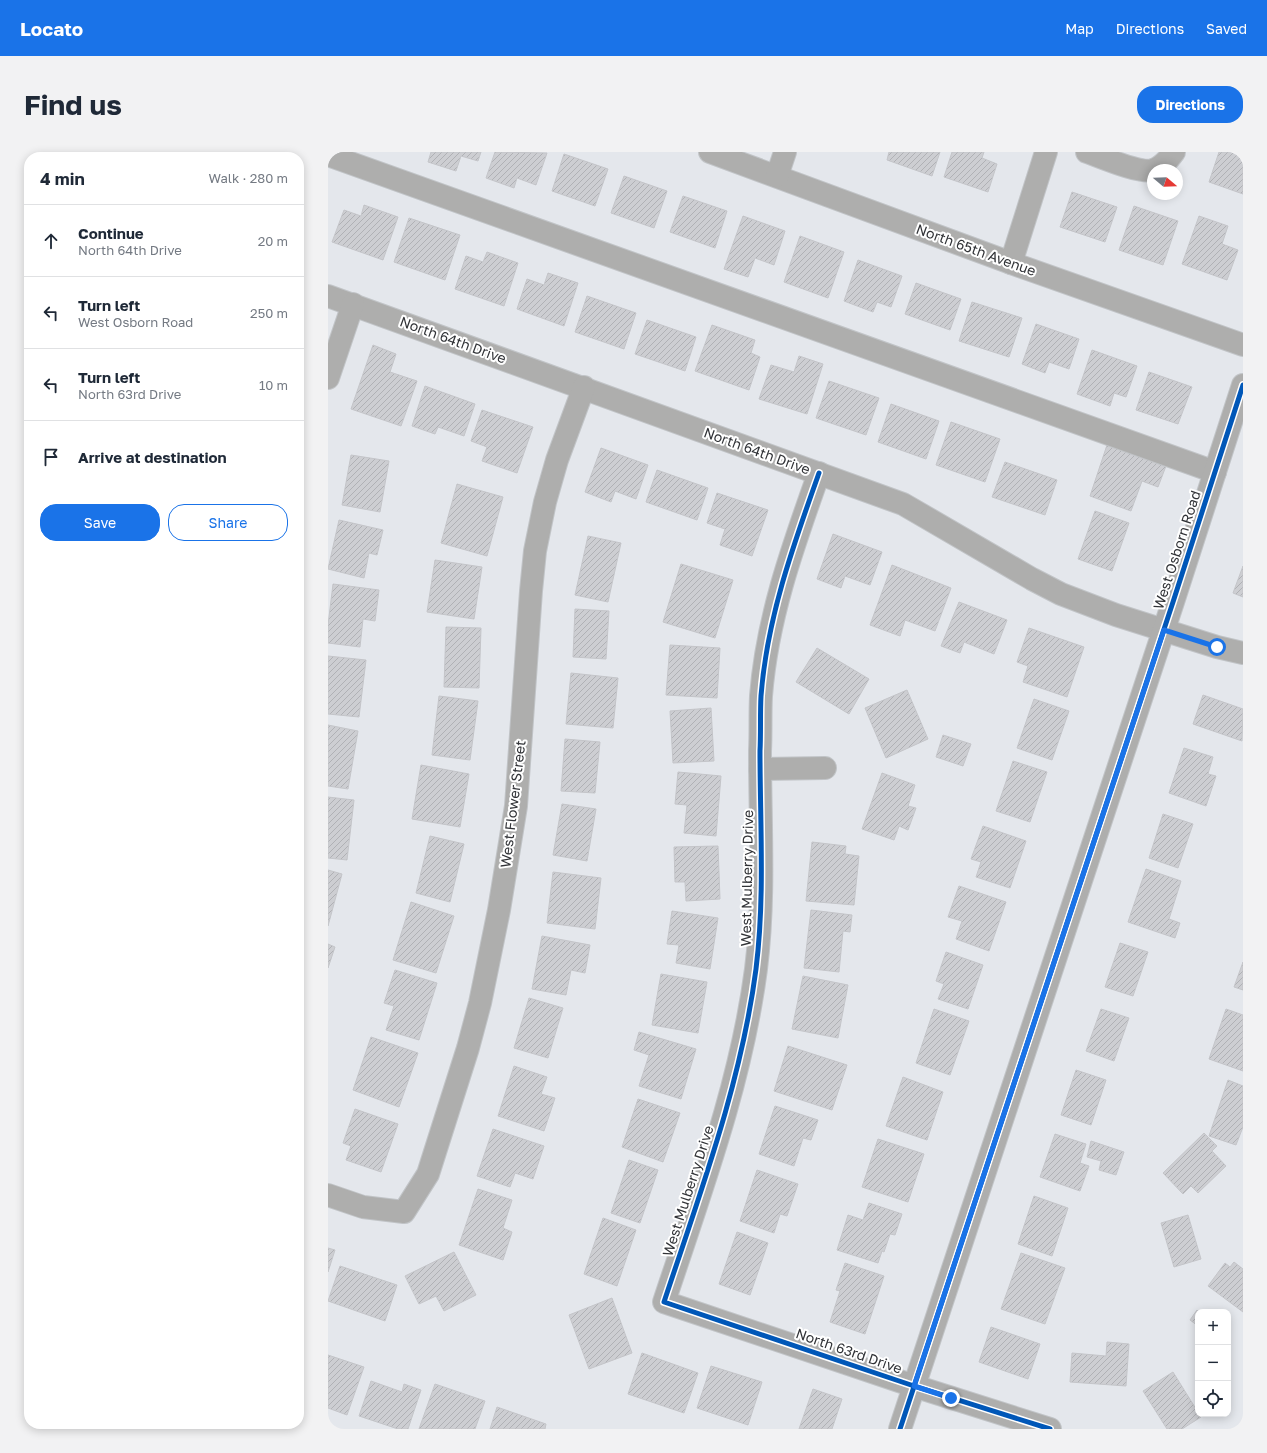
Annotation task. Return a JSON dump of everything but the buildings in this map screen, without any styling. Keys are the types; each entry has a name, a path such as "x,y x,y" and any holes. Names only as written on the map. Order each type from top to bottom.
{"street":[{"name":"North 65th Avenue","path":"710,152 1011,263 1243,345"},
{"path":"777,176 784,152"},
{"path":"1011,263 1046,152"},
{"path":"1087,152 1133,168 1152,171 1164,164 1174,152"},
{"path":"328,156 1215,472"},
{"name":"North 64th Drive","path":"328,296 584,387 903,504 1026,576 1061,594 1116,615 1217,647 1243,653"},
{"path":"328,378 353,304"},
{"name":"West Osborn Road","path":"900,1429 1164,630 1243,385"},
{"name":"West Flower Street","path":"328,1195 363,1206 404,1212 428,1174 468,1048 480,1003 500,902 516,806 531,591 536,551 545,502 557,460 584,387"},
{"name":"West Mulberry Drive","path":"664,1302 737,1074 749,1016 761,921 761,697 767,647 776,606 790,557 820,473"},
{"path":"760,769 825,768"},
{"name":"North 63rd Drive","path":"664,1302 914,1386 1050,1429"}],"cycle path":[{"path":"900,1429 1173,602 1243,385"},
{"path":"819,473 782,583 764,667 761,696 761,888 759,942 749,1012 730,1096 718,1138 664,1302 914,1386 1050,1429"}],"route":[{"path":"951,1398 914,1386 1164,630 1217,647"}]}
